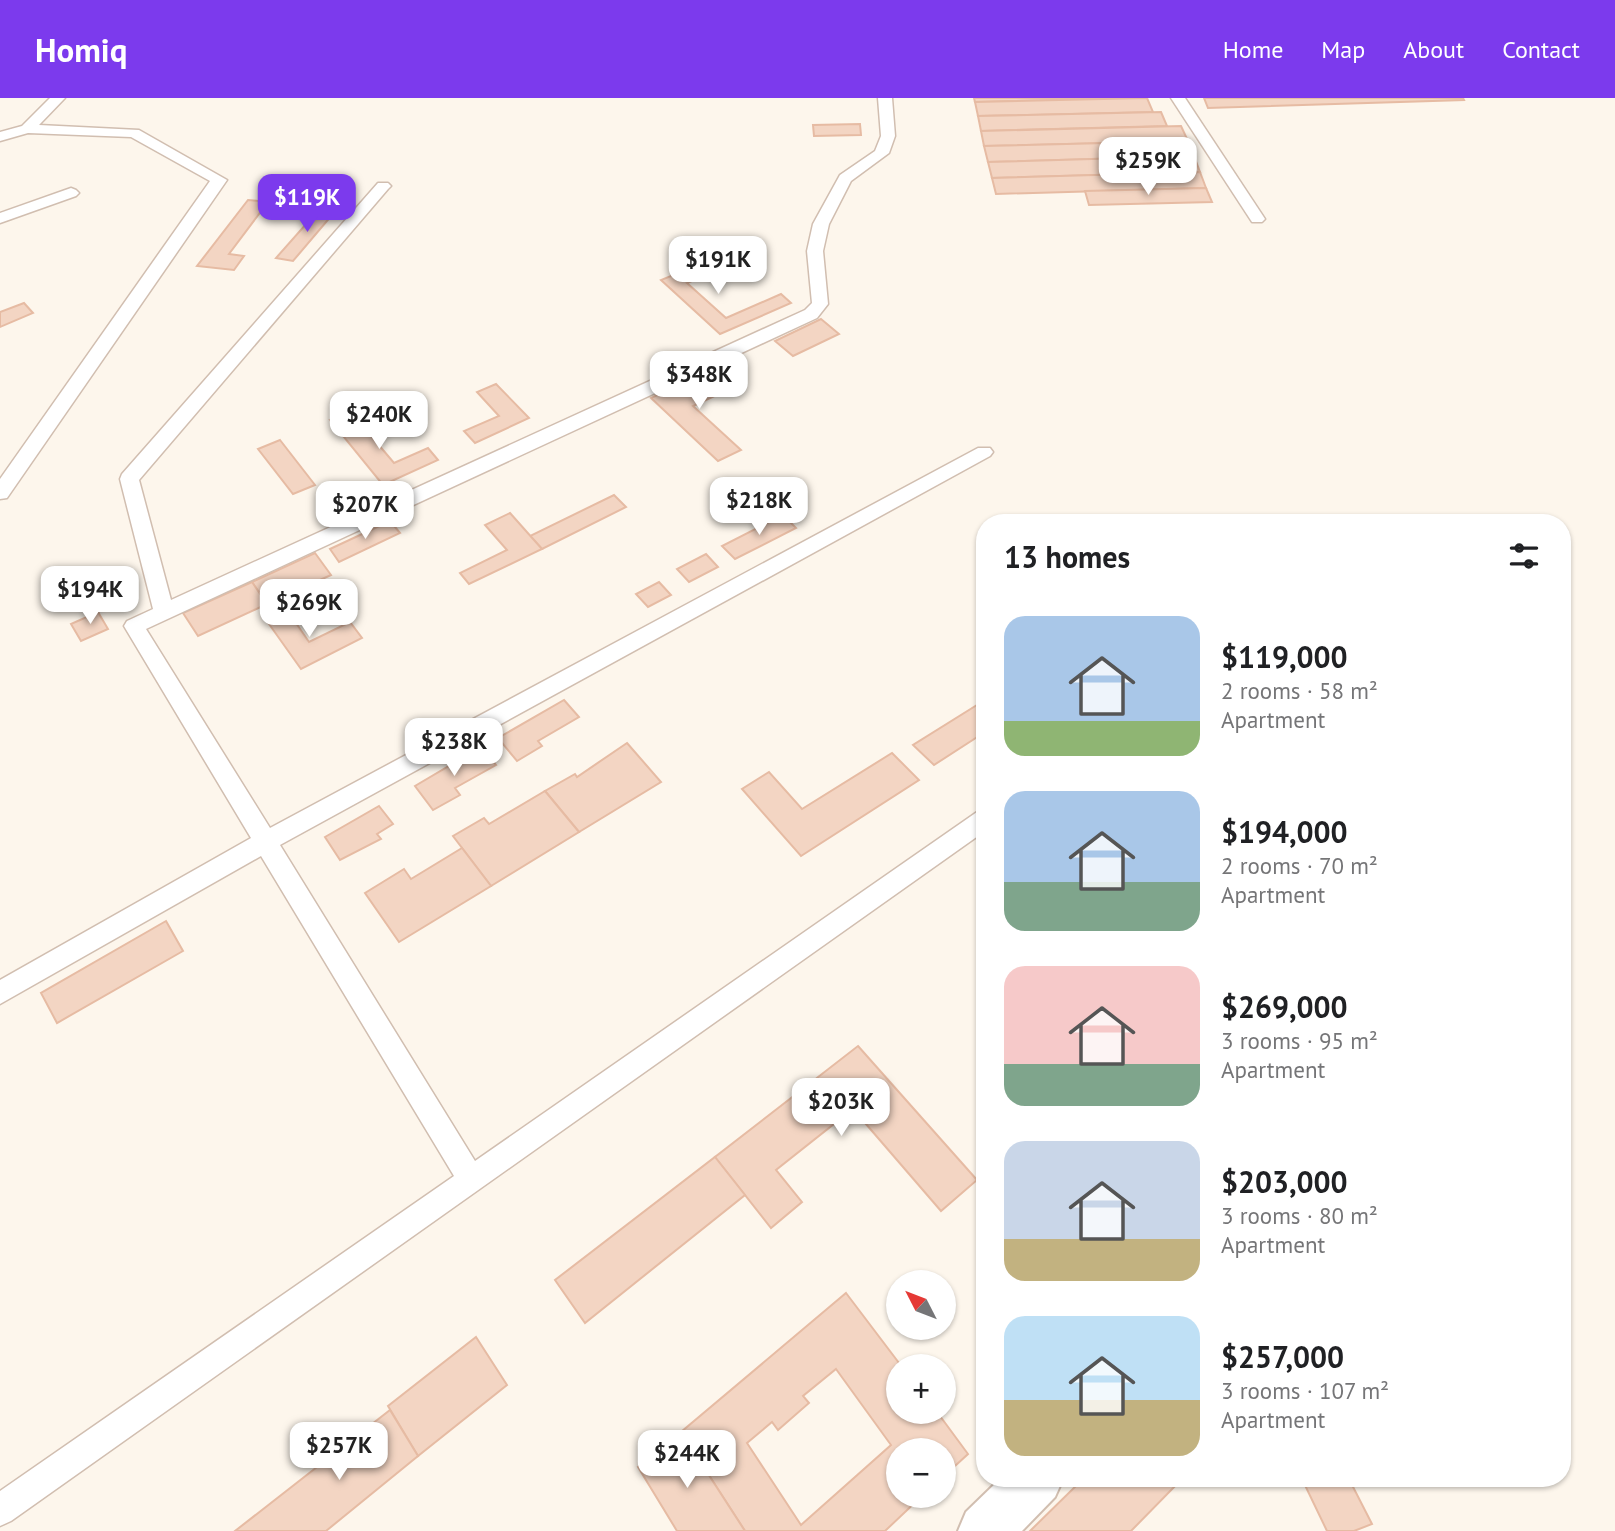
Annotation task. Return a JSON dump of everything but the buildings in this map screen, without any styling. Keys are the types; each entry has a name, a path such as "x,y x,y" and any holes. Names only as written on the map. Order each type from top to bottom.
{"street":[{"path":"985,1531 1029,1487"}],"lane":[{"path":"27,129 58,98"},
{"path":"471,1179 134,626 811,314 820,304 815,251 821,224 845,178 882,153 888,136 885,98"},
{"path":"1178,98 1257,219"},
{"path":"0,137 27,129 134,133 219,180 0,493"},
{"path":"164,612 129,479 383,186"},
{"path":"0,219 71,193"},
{"path":"0,993 265,842 984,452"},
{"path":"0,1510 976,825"}]}
